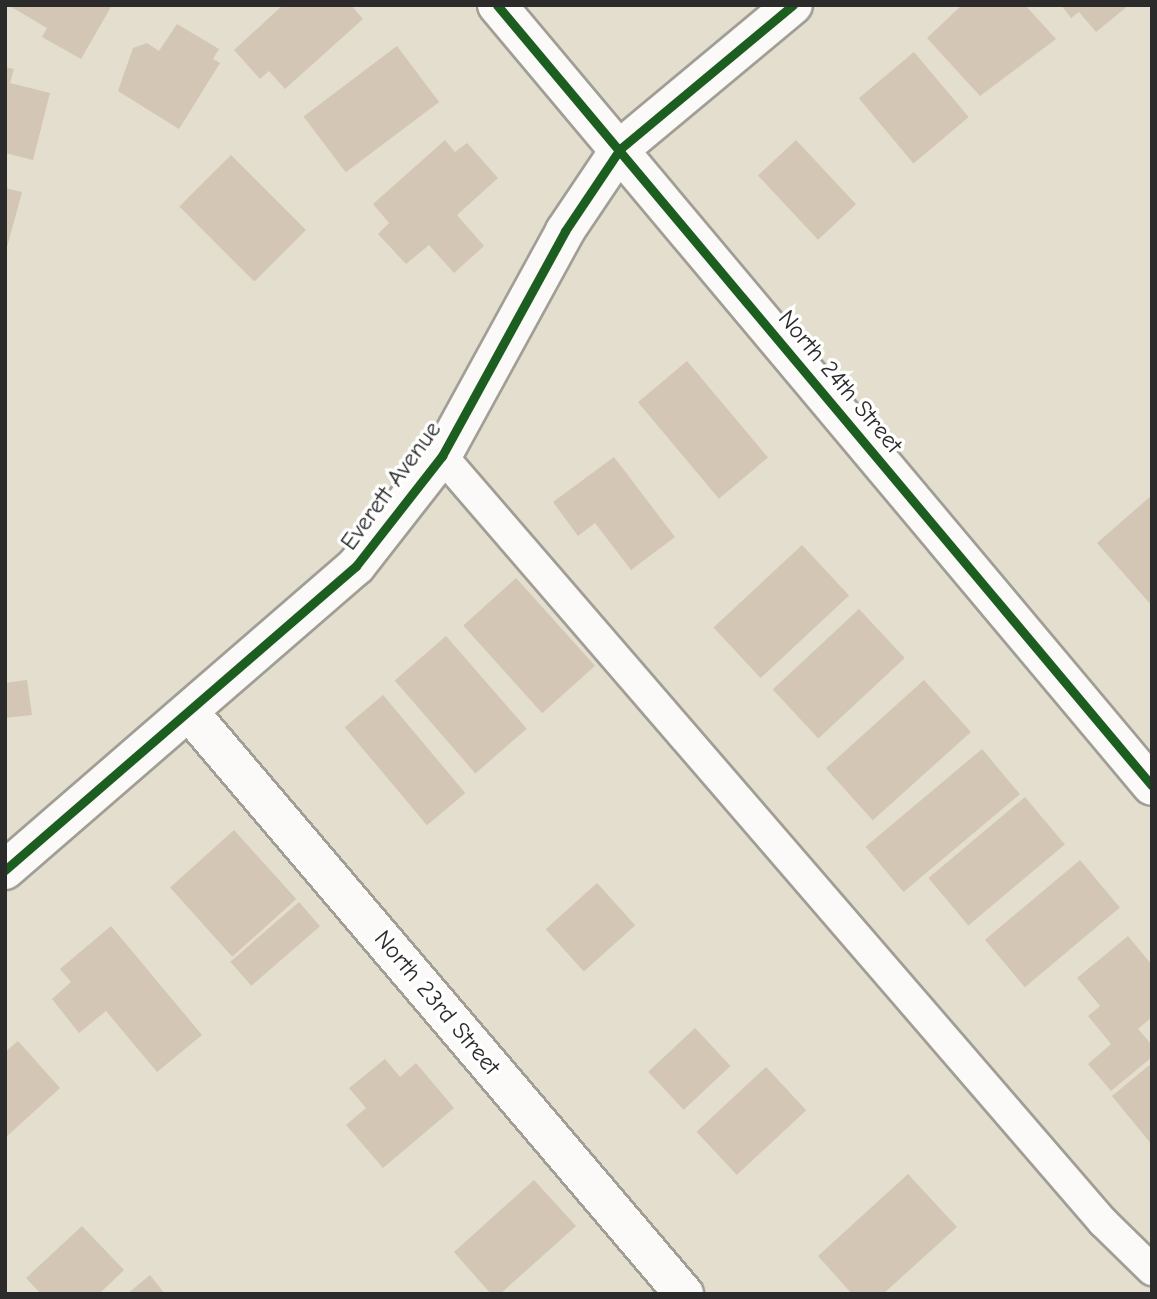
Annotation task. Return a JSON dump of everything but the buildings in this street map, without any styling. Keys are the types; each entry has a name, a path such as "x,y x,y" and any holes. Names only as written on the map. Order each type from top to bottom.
{"street":[{"name":"North 24th Street","path":"497,5 1152,786"},
{"name":"Everett Avenue","path":"5,870 190,713 356,566 442,456 565,231 620,149 793,5"},
{"name":"North 23rd Street","path":"190,713 684,1294"}],"lane":[{"path":"442,456 1103,1222 1152,1270"}],"cycle path":[{"path":"497,5 1152,786"},
{"path":"5,870 356,566 442,456 565,231 620,149 793,5"}]}
